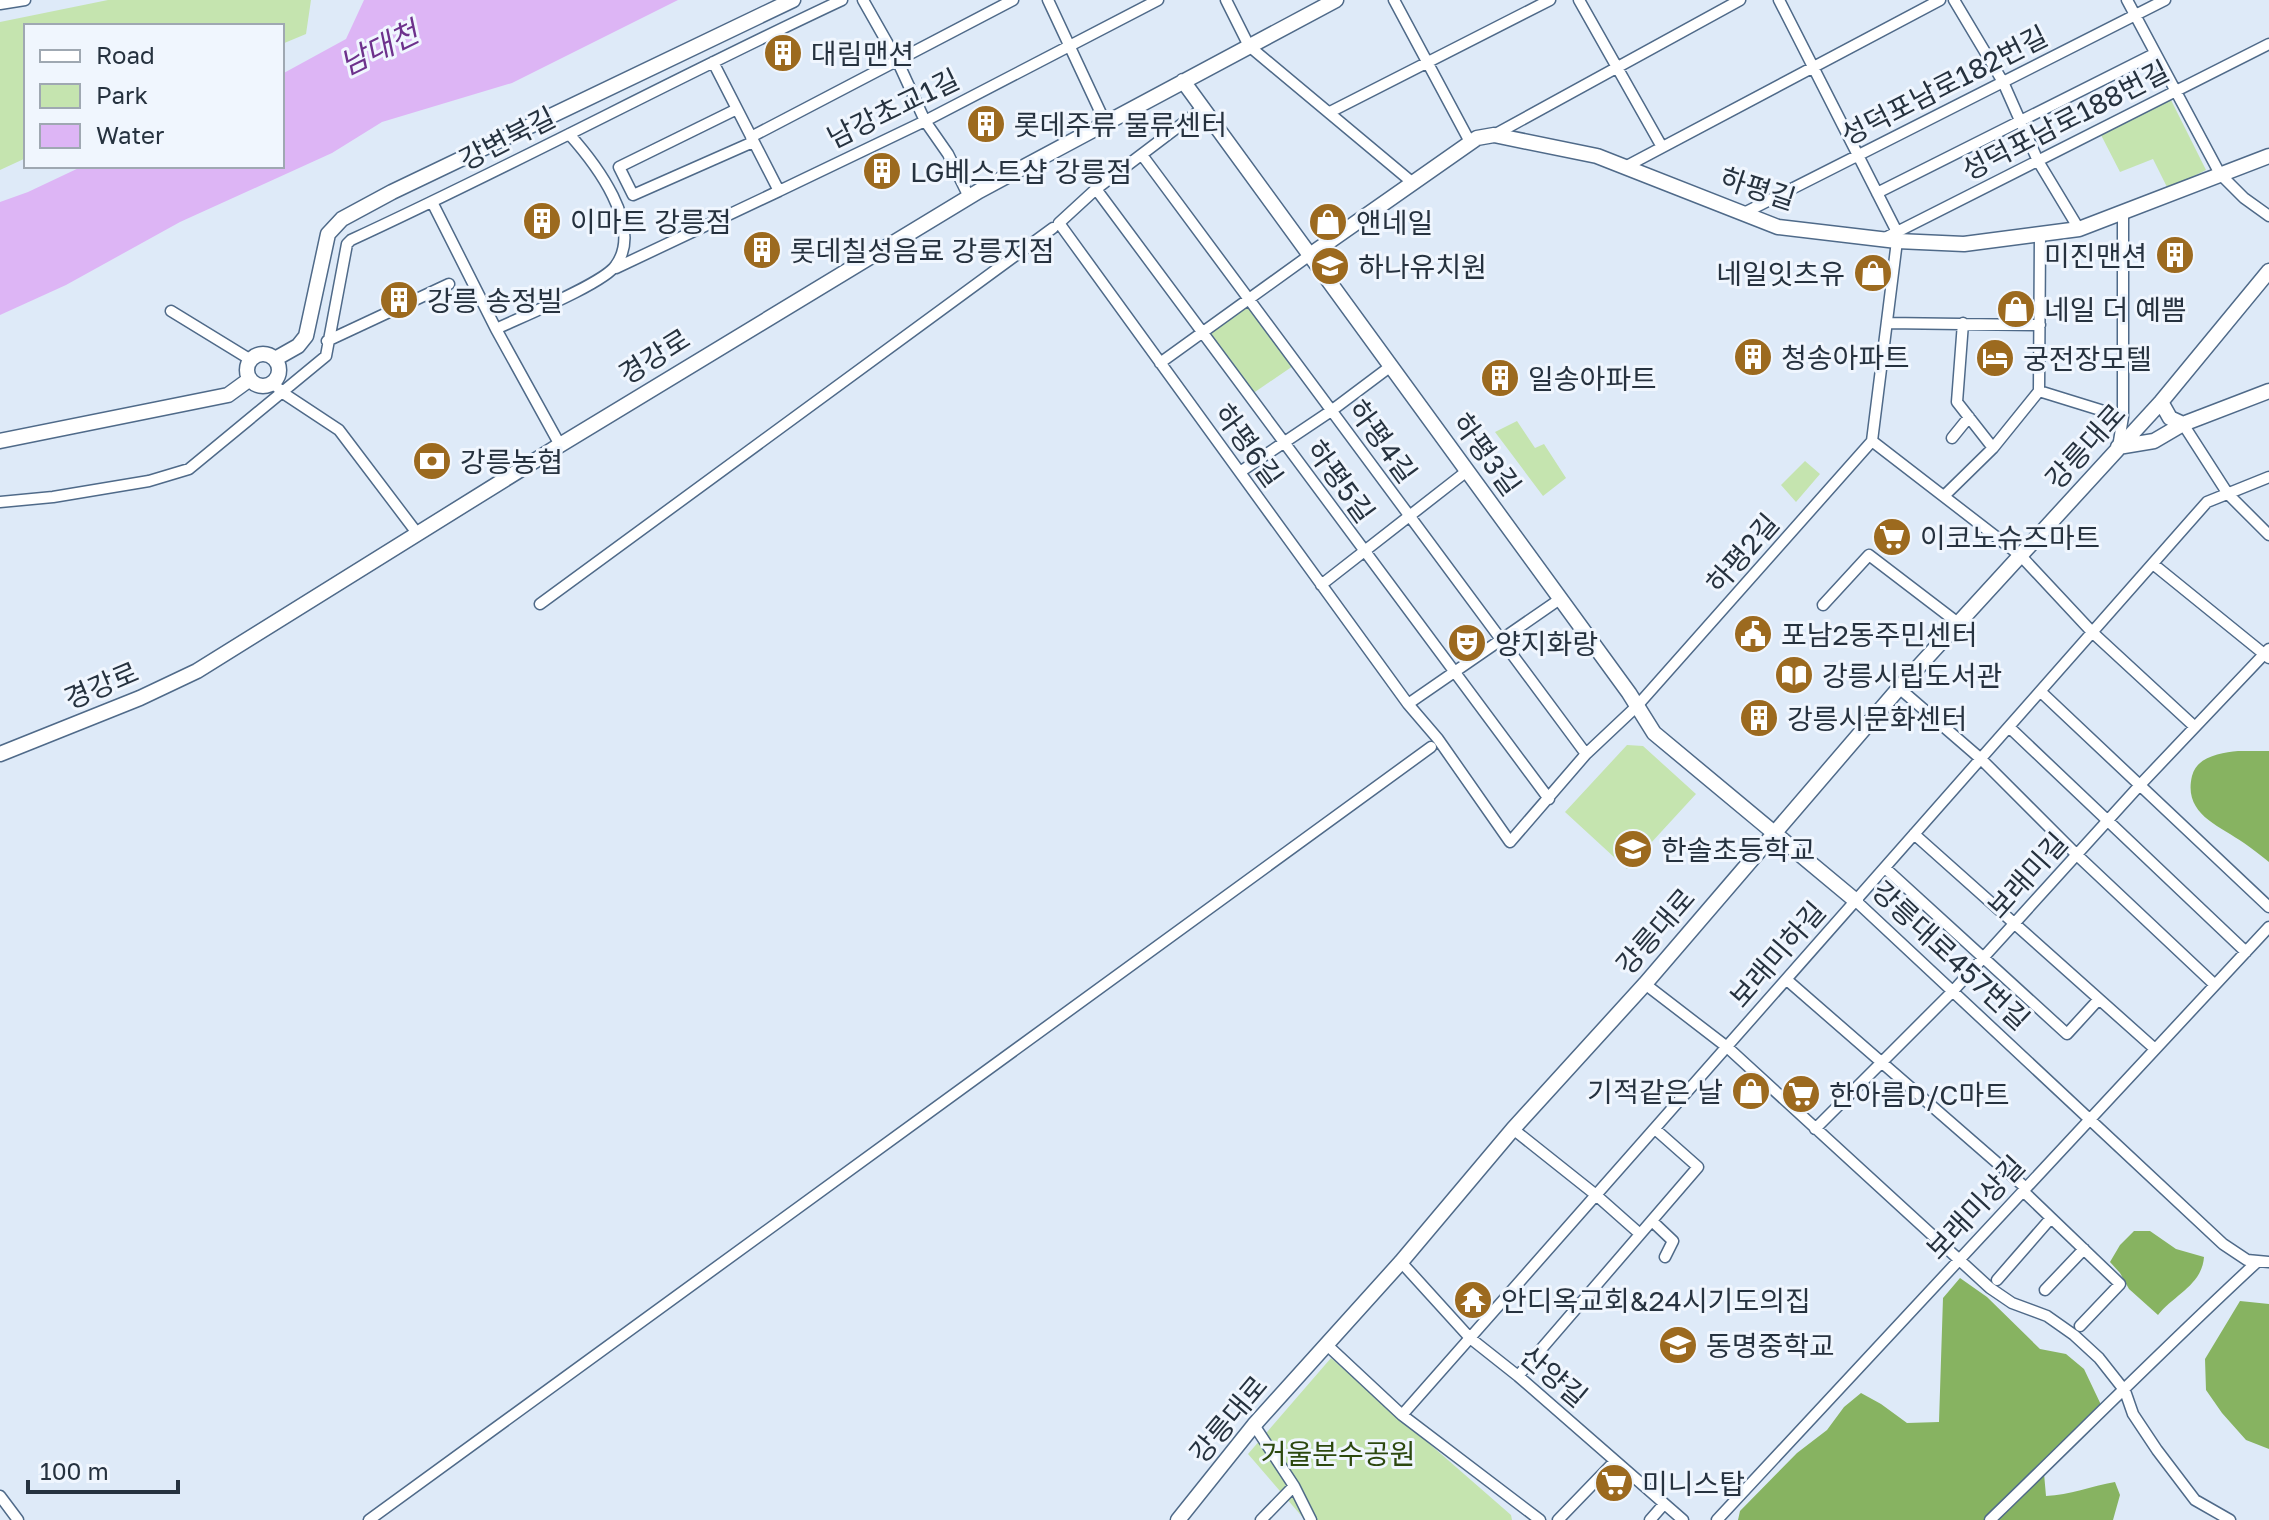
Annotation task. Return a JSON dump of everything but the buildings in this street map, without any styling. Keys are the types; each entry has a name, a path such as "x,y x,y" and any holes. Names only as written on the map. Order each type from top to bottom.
{"street":[{"path":"0,4 25,0"},
{"path":"275,359 298,346 306,336 328,234 342,219 392,192 793,0"},
{"name":"강변북길","path":"0,502 53,497 135,483 189,469 278,388 326,356 347,244 842,0"},
{"path":"863,0 897,60 925,121 948,154 969,197"},
{"path":"737,109 619,167 633,195 752,139 1013,0"},
{"path":"1048,0 1105,122"},
{"name":"남강초교1길","path":"496,329 616,268 925,121 1158,0"},
{"path":"1226,0 1249,46 1413,183"},
{"name":"경강로","path":"0,754 140,698 197,671 560,445 969,197 1336,0"},
{"path":"1394,0 1470,142"},
{"path":"1330,112 1550,0"},
{"path":"1579,0 1662,147"},
{"path":"1494,135 1740,0"},
{"path":"1779,0 1877,193 1892,238 1887,323 1872,441 2021,556 2092,632 2195,727"},
{"path":"1625,167 1940,0"},
{"path":"1954,0 2003,82 2038,161 2079,229"},
{"path":"2127,0 2220,174 2244,198 2269,216"},
{"name":"성덕포남로182번길","path":"1744,213 2165,0"},
{"name":"성덕포남로188번길","path":"1892,238 2269,44"},
{"path":"1877,193 2154,54"},
{"path":"713,62 779,191"},
{"name":"하평3길","path":"1183,81 1654,733 1773,835"},
{"name":"하평6길","path":"1203,108 1096,189 1059,223 1408,704 1438,739 1510,842"},
{"path":"569,134 592,161 621,212 625,247 616,268"},
{"name":"하평길","path":"1310,255 1470,142 1494,135 1597,156 1778,227 1964,244 2079,229 2269,156"},
{"name":"하평4길","path":"1142,155 1586,754"},
{"name":"하평5길","path":"1096,189 1549,799"},
{"path":"432,202 496,329 560,445"},
{"path":"2123,212 2123,417 2118,447 2154,441 2183,424 2269,391"},
{"path":"540,604 1053,228"},
{"path":"1944,496 1993,448 2039,391 2040,236"},
{"path":"1160,363 1310,255"},
{"name":"강릉대로","path":"1178,1520 1254,1425 1401,1262 1513,1129 1645,984 1899,688 2161,402 2269,271"},
{"path":"327,341 449,284"},
{"path":"171,311 251,360"},
{"path":"1887,323 2040,325"},
{"path":"1963,323 1957,402 1993,448"},
{"path":"278,388 280,369 275,359 265,354 251,360 247,370 250,379 259,385 278,388 339,430 417,533"},
{"path":"1240,472 1391,366"},
{"path":"0,441 228,395 250,379"},
{"path":"2039,391 2123,417"},
{"path":"2161,402 2170,418 2183,424 2228,494 2269,535"},
{"path":"1952,438 1969,417"},
{"name":"하평2길","path":"1510,842 1586,754 1637,706 1872,441"},
{"path":"1321,585 1467,471"},
{"name":"보래미하길","path":"1402,1415 2207,502 2269,477"},
{"path":"1823,605 1869,555 1958,623"},
{"path":"2153,564 2267,654"},
{"path":"1408,704 1560,599"},
{"name":"보래미길","path":"1815,1129 1953,991 2139,786 2267,654"},
{"path":"1899,688 1981,759 2215,985"},
{"path":"2041,692 2269,907"},
{"path":"2009,727 2246,952"},
{"path":"369,1520 1431,747"},
{"path":"1914,834 2155,1049"},
{"name":"강릉대로457번길","path":"1773,835 1856,901 2223,1244 2247,1260 2263,1262"},
{"path":"1885,868 2067,1034 2099,999"},
{"name":"보래미상길","path":"1717,1520 2269,927"},
{"path":"1787,980 2025,1190 2120,1284 2080,1326"},
{"path":"1645,984 1727,1047 1958,1261 2012,1303 2047,1316 2074,1335 2099,1358 2125,1391 2133,1414 2195,1500 2230,1520"},
{"path":"1513,1129 1640,1234"},
{"path":"1518,1376 1698,1167 1655,1129"},
{"path":"1997,1280 2051,1218"},
{"path":"1652,1221 1673,1241 1665,1257"},
{"path":"2045,1290 2084,1249"},
{"name":"산양길","path":"1401,1262 1470,1338 1683,1520"},
{"path":"1990,1520 2125,1391 2198,1316 2263,1262"},
{"path":"1327,1345 1402,1415 1540,1520"},
{"path":"1254,1425 1294,1486 1311,1520"},
{"path":"1558,1520 1615,1461"},
{"path":"1261,1520 1294,1486"},
{"path":"0,1496 18,1520"},
{"path":"1650,1520 1664,1504"}],"green space":[{"path":"108,0 311,0 306,34 284,43 284,24 24,24 24,159 0,170 0,22"},
{"path":"2171,100 2206,170 2168,189 2153,159 2120,172 2101,135"},
{"path":"1248,305 1293,366 1252,394 1209,335"},
{"path":"1517,421 1535,448 1544,444 1566,478 1543,496 1495,432"},
{"path":"1805,461 1820,474 1796,502 1781,485"},
{"path":"1627,745 1643,746 1696,794 1627,869 1565,812"},
{"path":"2238,751 2269,751 2269,862 2205,817 2193,800 2192,776 2199,764 2210,757"},
{"path":"2134,1231 2150,1231 2176,1249 2204,1257 2193,1282 2158,1315 2129,1289 2110,1262 2120,1245"},
{"path":"1960,1278 1987,1297 2040,1349 2066,1354 2084,1369 2103,1409 2043,1462 2046,1496 2115,1482 2120,1495 2113,1520 1738,1520 1740,1511 1797,1453 1827,1430 1844,1407 1861,1393 1907,1423 1939,1422 1943,1298"},
{"path":"2240,1301 2269,1304 2269,1449 2246,1440 2206,1390 2205,1359"},
{"name":"거울분수공원","path":"1331,1358 1511,1515 1512,1520 1305,1520 1248,1454"}],"water":[{"name":"남대천","path":"364,0 678,0 512,83 382,122 332,153 180,222 66,285 0,315 0,202 79,168 284,168 284,73 346,39"}],"place":[{"name":"대림맨션","path":"783,53"},
{"name":"롯데주류 물류센터","path":"986,124"},
{"name":"LG베스트샵 강릉점","path":"882,171"},
{"name":"이마트 강릉점","path":"542,221"},
{"name":"앤네일","path":"1328,222"},
{"name":"롯데칠성음료 강릉지점","path":"762,250"},
{"name":"미진맨션","path":"2175,255"},
{"name":"하나유치원","path":"1330,266"},
{"name":"네일잇츠유","path":"1873,273"},
{"name":"강릉 송정빌","path":"399,300"},
{"name":"네일 더 예쁨","path":"2016,309"},
{"name":"청송아파트","path":"1753,357"},
{"name":"궁전장모텔","path":"1995,358"},
{"name":"일송아파트","path":"1500,378"},
{"name":"강릉농협","path":"432,461"},
{"name":"이코노슈즈마트","path":"1892,537"},
{"name":"포남2동주민센터","path":"1753,634"},
{"name":"양지화랑","path":"1467,643"},
{"name":"강릉시립도서관","path":"1794,675"},
{"name":"강릉시문화센터","path":"1759,718"},
{"name":"한솔초등학교","path":"1633,849"},
{"name":"기적같은 날","path":"1751,1091"},
{"name":"한아름D/C마트","path":"1801,1094"},
{"name":"안디옥교회&24시기도의집","path":"1473,1300"},
{"name":"동명중학교","path":"1678,1345"},
{"name":"미니스탑","path":"1614,1483"}]}
